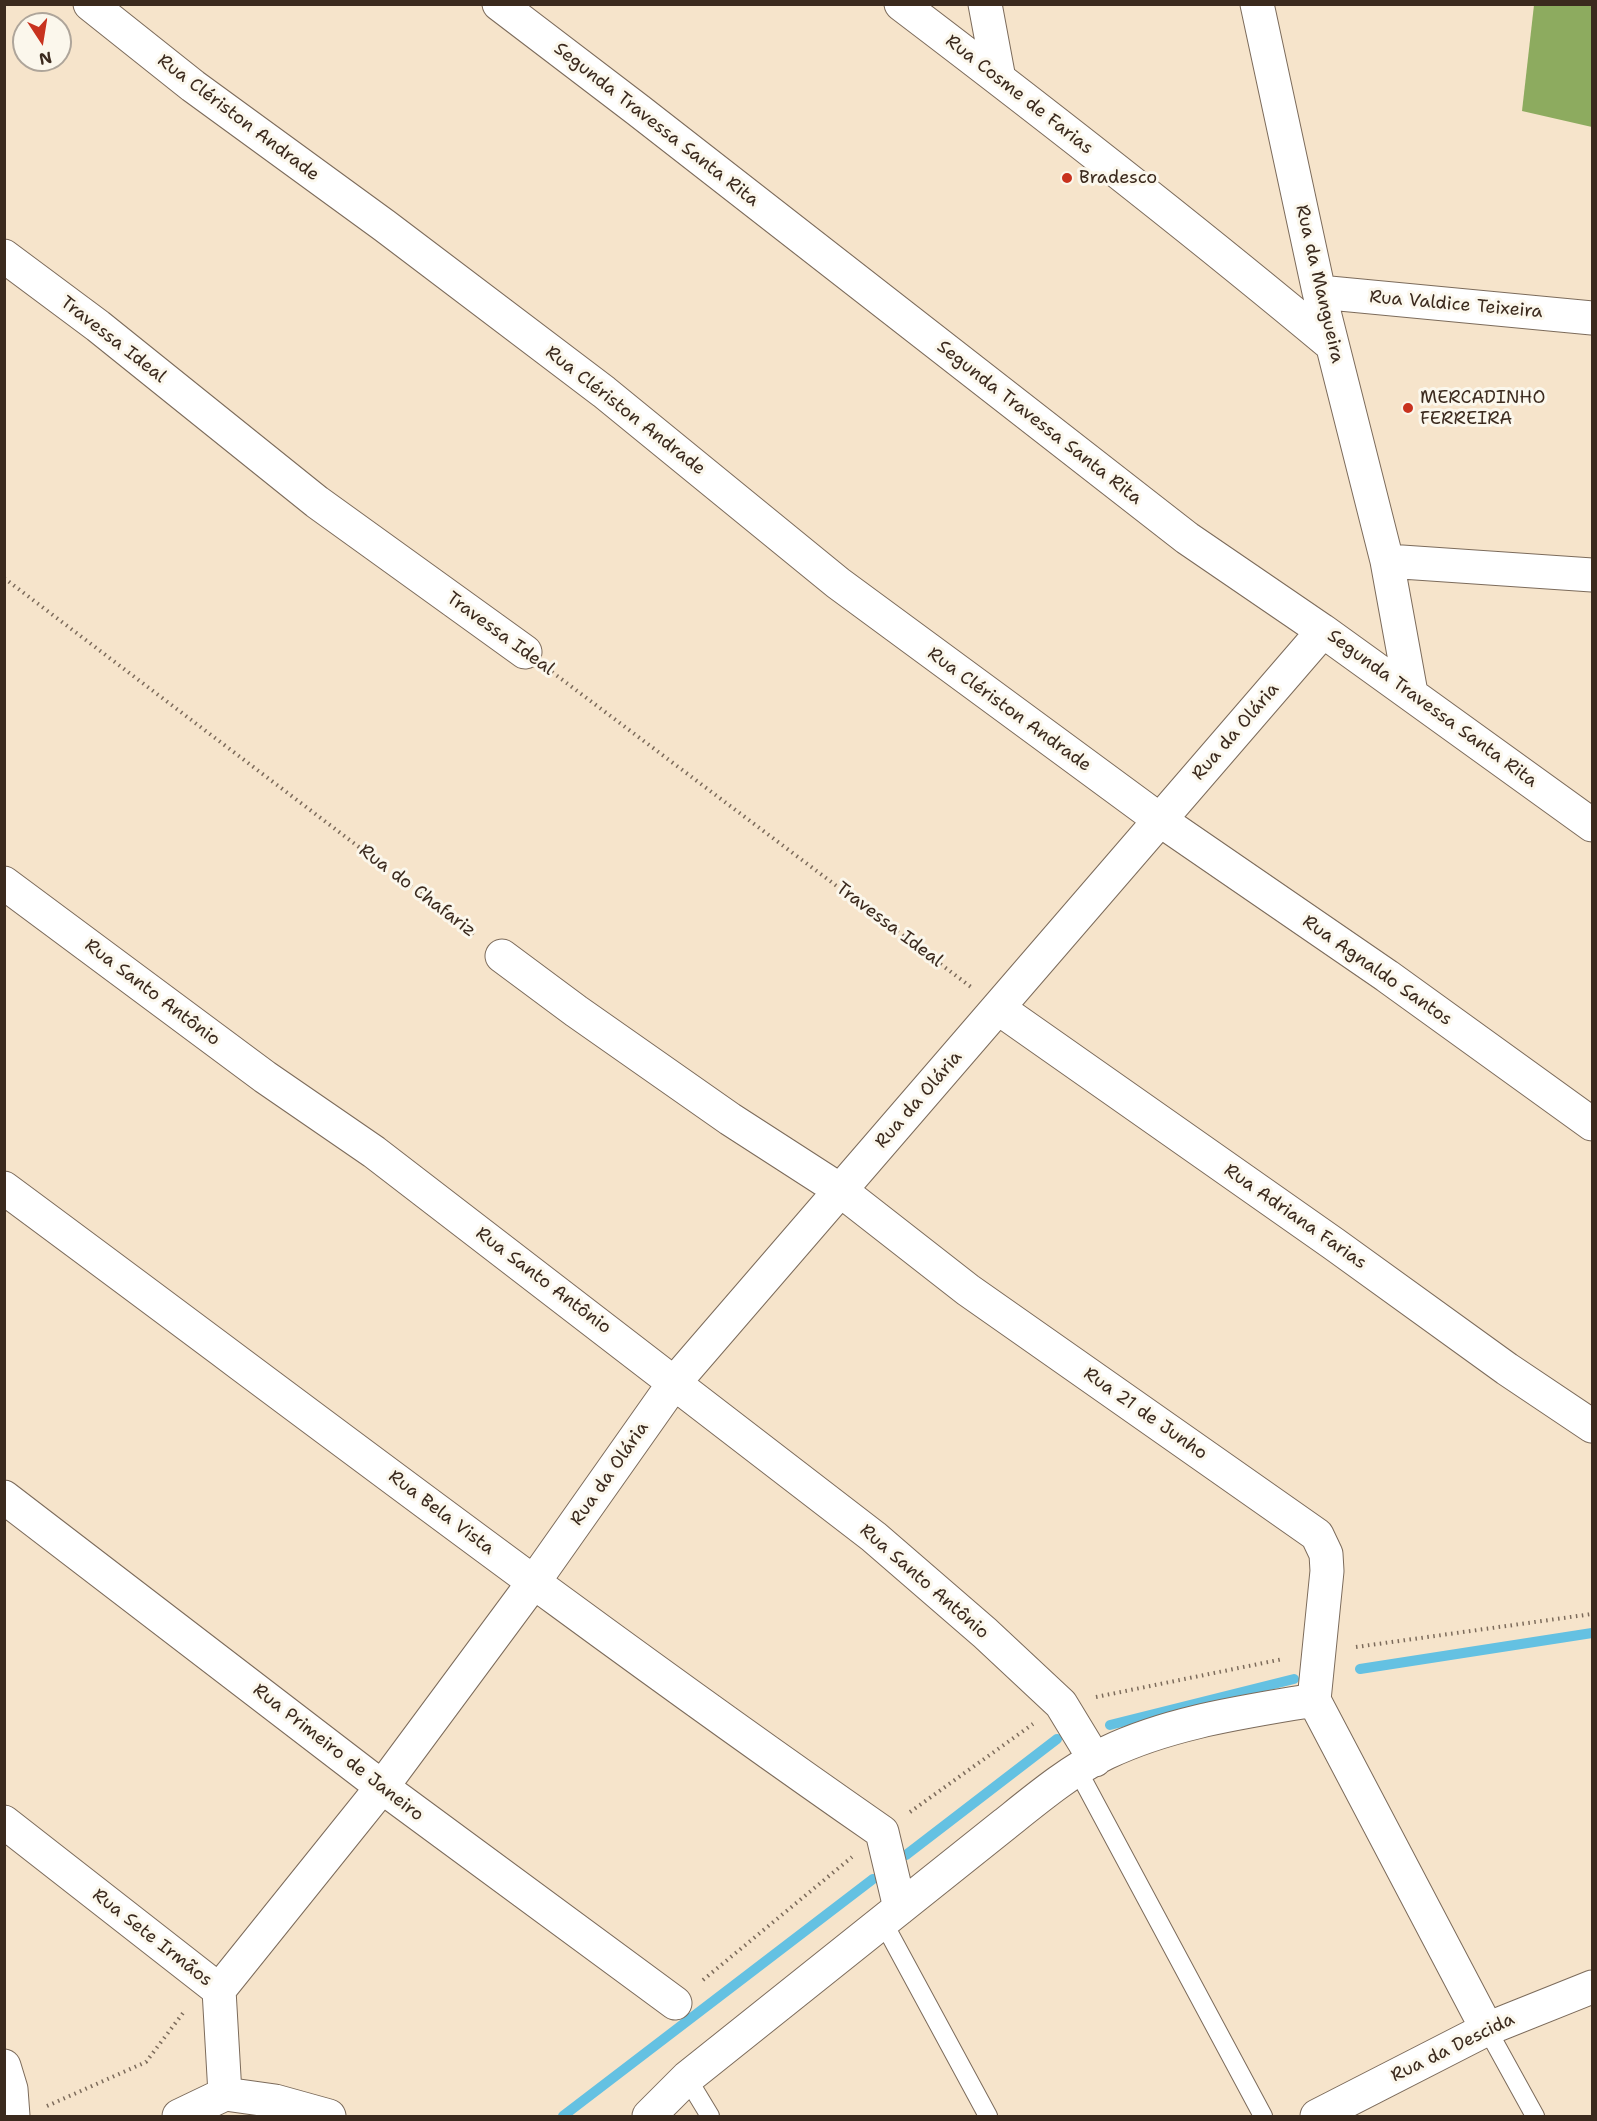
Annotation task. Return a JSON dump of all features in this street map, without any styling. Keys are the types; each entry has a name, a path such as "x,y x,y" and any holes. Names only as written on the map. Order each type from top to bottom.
{"street":[{"name":"Rua Clériston Andrade","path":"90,4 193,86 385,226 604,392 838,584 1160,820"},
{"name":"Segunda Travessa Santa Rita","path":"499,4 1187,538 1411,693 1593,825"},
{"name":"Rua Cosme de Farias","path":"901,4 999,78 1257,282 1332,345"},
{"path":"985,4 999,78"},
{"name":"Rua da Mangueira","path":"1257,4 1319,292 1387,561 1411,693"},
{"name":"Travessa Ideal","path":"4,256 98,326 316,502 525,652"},
{"name":"Rua Valdice Teixeira","path":"1319,292 1593,318"},
{"path":"1387,561 1593,575"},
{"name":"Rua da Olária","path":"213,1986 382,1788 533,1583 674,1383 1323,631"},
{"name":"Rua Agnaldo Santos","path":"1160,820 1387,976 1593,1124"},
{"name":"Rua Santo Antônio","path":"4,883 265,1077 374,1152 874,1537 985,1633 1061,1704 1086,1765"},
{"path":"502,956 730,1119 840,1190"},
{"name":"Rua Adriana Farias","path":"998,1008 1325,1237 1507,1369 1593,1426"},
{"name":"Rua Bela Vista","path":"4,1188 369,1458 533,1583 731,1728 882,1832 892,1915"},
{"name":"Rua 21 de Junho","path":"840,1190 968,1290 1317,1535 1326,1554 1328,1571 1314,1700"},
{"name":"Rua Primeiro de Janeiro","path":"4,1497 382,1788 675,2003"},
{"path":"649,2116 687,2078 1048,1790 1086,1765 1143,1737 1225,1716 1314,1700 1487,2029"},
{"name":"Rua Sete Irmãos","path":"4,1822 213,1986 225,2094"},
{"name":"Rua da Descida","path":"1317,2116 1487,2029 1593,1987"},
{"path":"4,2066 10,2089 13,2116"},
{"path":"179,2116 225,2094 275,2101 329,2116"}],"lane":[{"path":"1086,1765 1263,2116"},
{"path":"892,1915 988,2116"},
{"path":"1487,2029 1535,2116"},
{"path":"687,2078 710,2116"}],"path":[{"name":"Rua do Chafariz","path":"4,578 502,956"},
{"name":"Travessa Ideal","path":"525,652 998,1008"},
{"path":"45,2107 146,2062 213,1986"}],"green space":[{"path":"1534,5 1592,5 1592,127 1522,111"}],"waterway":[{"path":"1360,1669 1592,1633"},
{"path":"1110,1725 1294,1679"},
{"path":"906,1855 1057,1739"},
{"path":"563,2116 873,1879"}],"place":[{"name":"Bradesco","path":"1067,178"},
{"name":"MERCADINHO FERREIRA","path":"1408,408"}]}
